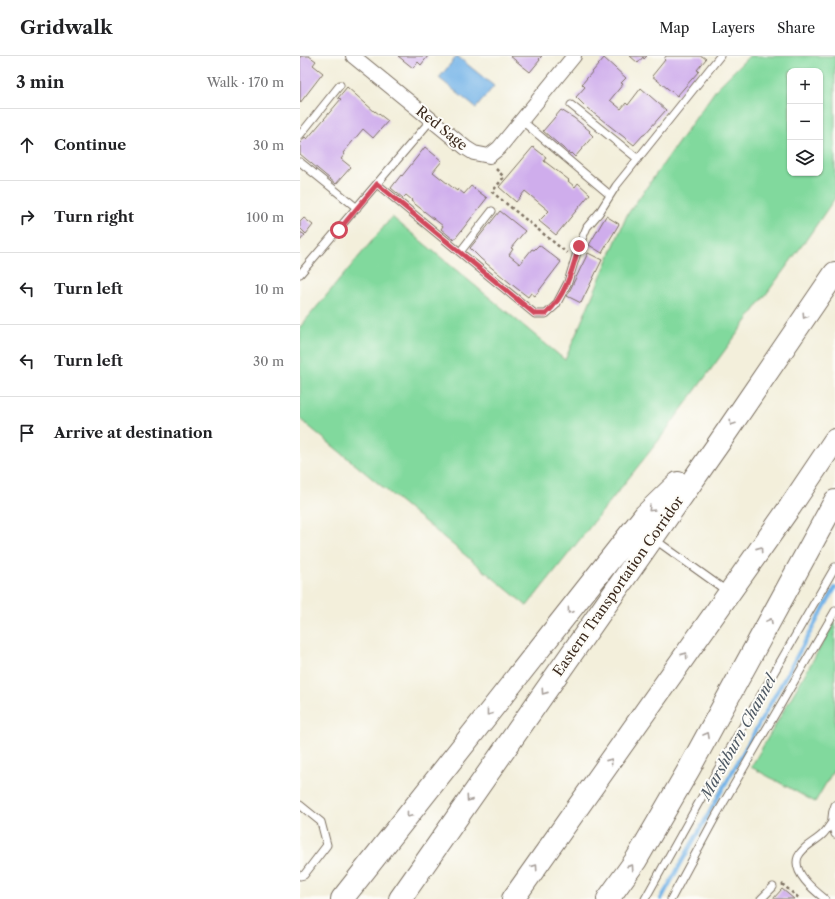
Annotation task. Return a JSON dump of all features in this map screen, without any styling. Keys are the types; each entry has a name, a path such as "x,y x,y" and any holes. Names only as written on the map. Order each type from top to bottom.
{"highway":[{"name":"Eastern Transportation Corridor","path":"400,899 719,443 835,273"},
{"path":"513,899 835,440"},
{"path":"342,899 646,515 719,443"},
{"path":"608,899 636,860 689,769 835,501"}],"street":[{"name":"Red Sage","path":"353,56 474,153 489,156 499,148 574,56"}],"lane":[{"path":"377,184 535,314 546,314 556,304 568,282 587,227 599,213 610,195 720,56"},
{"path":"300,135 340,85"},
{"path":"571,105 638,159"},
{"path":"300,278 300,275 431,120"},
{"path":"521,120 610,195"},
{"path":"300,162 357,208"},
{"path":"460,252 492,211"},
{"path":"652,538 729,593"},
{"path":"645,899 835,567"},
{"path":"671,899 718,814 835,611"},
{"path":"300,805 321,822 327,845 304,875 300,876"},
{"path":"835,805 832,811 832,828 835,834"},
{"path":"825,899 809,886 801,875 797,866 797,858 802,851 823,834 832,822"},
{"path":"762,899 773,886"}],"path":[{"path":"496,169 504,177 492,192 575,260"},
{"path":"773,886 782,884 800,899"}],"green space":[{"path":"749,56 835,56 835,198 806,240 659,440 527,606 300,419 300,327 392,217 565,360 627,215 717,88"},
{"path":"835,622 835,768 815,802 751,767"}],"water":[{"path":"457,56 494,86 476,108 439,78"}],"building":[{"path":"300,56 309,56 316,61 313,65 323,73 300,103"},
{"path":"398,56 428,56 421,65 418,62 413,68"},
{"path":"510,56 542,56 530,72"},
{"path":"630,56 647,56 644,59 643,57 638,63"},
{"path":"666,56 702,56 706,59 697,70 699,71 677,96 652,76 665,60 664,59"},
{"path":"604,58 626,78 610,100 621,109 626,103 628,105 641,88 666,110 634,145 587,108 576,97 585,87 582,84"},
{"path":"347,87 375,112 388,121 373,138 363,129 343,153 345,154 341,159 351,167 336,184 300,154 300,143 305,137 307,139 341,99 338,98"},
{"path":"561,110 590,131 589,132 593,136 575,157 543,131"},
{"path":"425,147 442,161 433,172 457,191 458,189 464,194 471,186 487,198 454,240 441,229 443,226 411,201 412,200 406,195 403,198 391,188"},
{"path":"533,147 546,157 544,161 569,180 568,181 575,187 578,183 590,194 556,235 539,221 549,211 525,191 516,202 499,187"},
{"path":"500,211 525,231 511,248 513,249 509,255 520,264 532,249 534,250 539,245 561,262 535,296 531,293 528,297 481,259 470,248"},
{"path":"606,216 619,224 602,253 589,245"},
{"path":"304,218 313,225 306,234 300,228 300,222"},
{"path":"300,232 305,235 300,241"},
{"path":"588,253 602,260 581,303 567,296"},
{"path":"782,889 794,899 773,899"}],"waterway":[{"name":"Marshburn Channel","path":"661,899 835,588"}],"route":[{"path":"339,230 377,184 535,314 546,314 556,304 568,282 579,246"}]}
